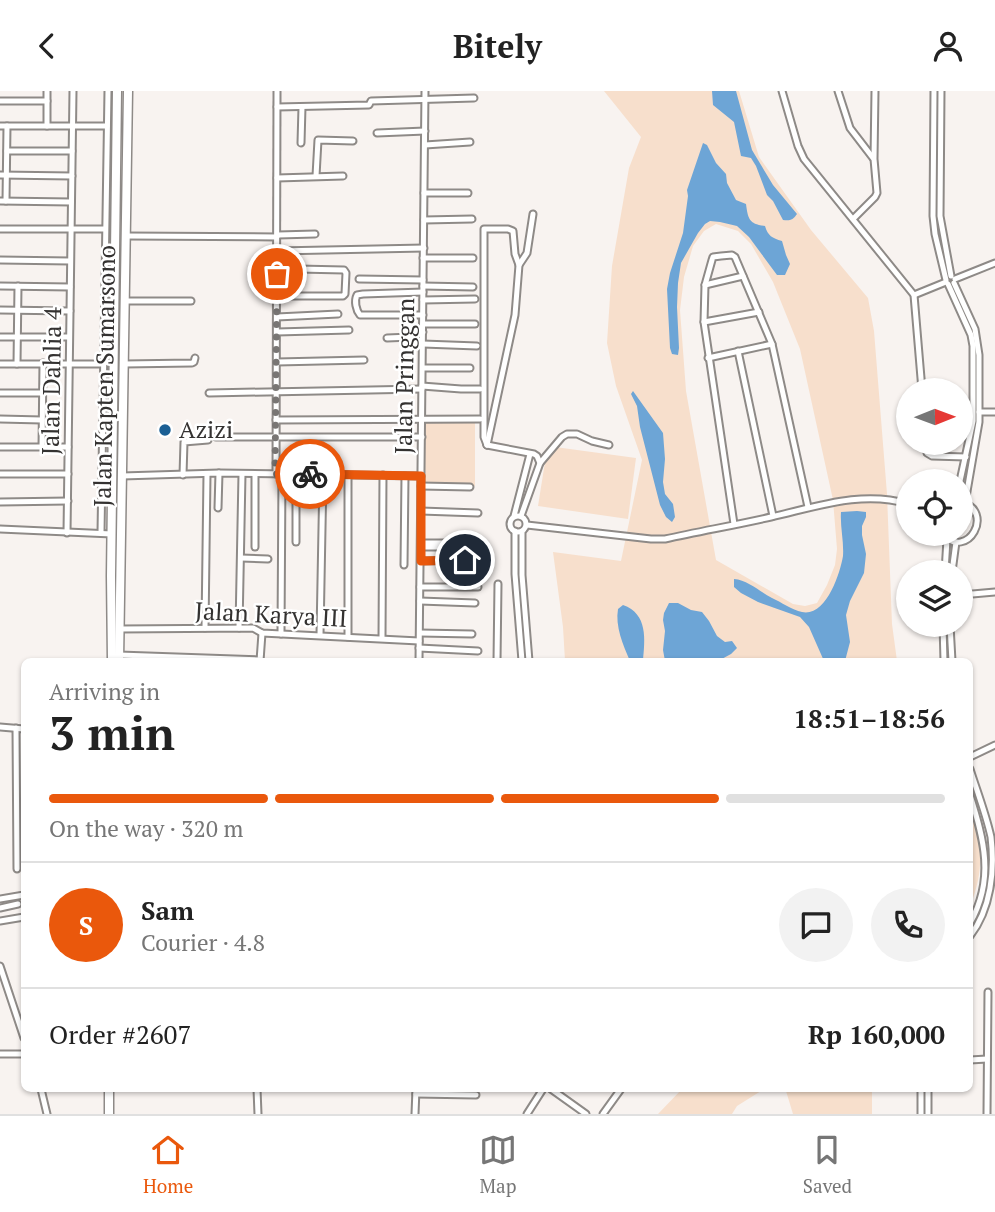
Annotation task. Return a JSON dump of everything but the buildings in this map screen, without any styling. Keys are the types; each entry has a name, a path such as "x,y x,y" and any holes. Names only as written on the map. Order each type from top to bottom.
{"highway":[{"name":"Jalan Kapten Sumarsono","path":"117,91 112,534 117,658"},
{"name":"Jalan Kapten Sumarsono","path":"117,658 120,629 128,236 128,91"},
{"path":"116,182 127,182"},
{"path":"109,1092 109,1114"}],"street":[{"path":"47,91 47,126"},
{"name":"Jalan Dahlia 4","path":"67,533 73,91"},
{"path":"101,533 108,91"},
{"path":"277,91 276,437 281,634"},
{"path":"401,91 401,100"},
{"name":"Jalan Pringgan","path":"419,658 425,91"},
{"path":"782,91 804,159 914,295 921,378"},
{"path":"838,91 850,128 874,159"},
{"path":"853,219 877,193 874,159 875,91"},
{"path":"934,91 937,142"},
{"path":"941,91 933,216 935,234 973,346 973,421 967,469"},
{"path":"277,107 369,105 372,101 474,99"},
{"path":"0,101 47,101"},
{"path":"301,143 302,107"},
{"path":"71,202 3,201 7,151 4,125 107,126"},
{"path":"377,133 425,131"},
{"path":"316,176 318,140 353,141"},
{"path":"425,145 470,142"},
{"path":"7,151 72,151"},
{"path":"3,176 72,176"},
{"path":"277,178 344,176"},
{"path":"424,193 468,193"},
{"path":"519,265 527,253 533,214"},
{"path":"424,220 472,219"},
{"path":"0,229 105,229"},
{"path":"484,229 508,229 513,230 519,265 515,315 487,445 484,437 484,229"},
{"path":"128,236 278,236 315,233"},
{"path":"277,251 424,248"},
{"path":"734,524 704,322 705,285 715,257 734,257 772,344 808,507"},
{"path":"424,258 473,258"},
{"path":"0,260 70,261"},
{"path":"914,295 995,263"},
{"path":"277,296 345,294 344,269 298,269"},
{"path":"705,285 743,276"},
{"path":"359,279 423,286 473,287"},
{"path":"950,280 975,329 978,341 979,412 964,469"},
{"path":"0,286 70,287"},
{"path":"18,286 18,364"},
{"path":"423,286 356,297 356,311 359,316 423,315"},
{"path":"423,300 475,299"},
{"path":"125,301 191,301"},
{"path":"0,310 70,311"},
{"path":"704,322 759,312"},
{"path":"277,317 338,314"},
{"path":"423,324 475,324"},
{"path":"277,332 349,330"},
{"path":"387,338 411,337 423,332"},
{"path":"0,337 69,337"},
{"path":"423,344 477,346"},
{"path":"708,358 772,344"},
{"path":"738,351 773,516"},
{"path":"124,364 192,363 195,358"},
{"path":"277,362 365,360"},
{"path":"42,447 43,363"},
{"path":"0,364 103,364"},
{"path":"423,367 470,368"},
{"path":"209,393 422,387 480,389"},
{"path":"0,393 42,393"},
{"path":"979,412 995,412"},
{"path":"0,419 42,420"},
{"path":"276,420 480,419"},
{"path":"522,531 515,531 510,523 518,516 540,463 562,437 577,434 609,445"},
{"path":"216,437 422,437"},
{"path":"183,475 184,442 208,440"},
{"path":"487,445 537,456 540,463"},
{"path":"0,447 68,447"},
{"path":"518,516 530,454"},
{"path":"931,455 969,457"},
{"path":"0,474 68,474"},
{"path":"205,628 207,474"},
{"path":"218,508 219,474"},
{"path":"239,628 242,474"},
{"path":"254,474 255,547"},
{"path":"296,474 296,542"},
{"path":"320,635 323,475"},
{"path":"348,475 348,637"},
{"path":"382,638 383,475"},
{"path":"404,565 405,475"},
{"path":"122,476 421,476"},
{"path":"421,486 470,487"},
{"path":"527,525 666,539 808,507 862,498 896,500"},
{"path":"0,502 68,501"},
{"path":"973,510 977,528 973,533"},
{"path":"421,511 478,513"},
{"path":"518,516 526,519 527,525 522,531 522,658"},
{"path":"0,529 112,534"},
{"path":"515,531 515,574 524,647 528,658"},
{"path":"421,545 475,543"},
{"path":"421,545 468,547"},
{"path":"241,558 268,559"},
{"path":"421,561 465,560"},
{"path":"497,658 498,584"},
{"path":"420,587 478,587"},
{"path":"973,594 995,592"},
{"path":"420,601 475,603"},
{"name":"Jalan Karya III","path":"120,629 253,628 262,633 382,638 472,634"},
{"path":"260,658 262,633"},
{"path":"943,637 944,658"},
{"path":"951,637 952,658"},
{"path":"419,648 478,650"},
{"path":"0,727 21,729"},
{"path":"16,728 17,869"},
{"path":"973,756 995,745"},
{"path":"973,779 991,837 993,868 988,901 973,931"},
{"path":"973,806 986,855 985,883 973,917"},
{"path":"18,904 1,908 0,899 21,896"},
{"path":"0,921 21,918"},
{"path":"1,970 21,1022"},
{"path":"0,993 10,991"},
{"path":"987,1114 988,992"},
{"path":"0,1054 21,1053"},
{"path":"973,1059 987,1059"},
{"path":"42,1092 47,1114"},
{"path":"257,1092 258,1114"},
{"path":"415,1114 416,1092"},
{"path":"431,1092 476,1095"},
{"path":"527,1114 541,1092"},
{"path":"555,1092 586,1114"},
{"path":"603,1114 619,1092"},
{"path":"921,1092 921,1114"},
{"path":"928,1092 928,1114"}],"shaded area":[{"path":"604,91 739,91 759,157 811,230 868,298 874,331 887,494 892,624 897,658 565,658 553,552 621,561 642,460 616,386 607,343 612,266 629,168 641,137","holes":["716,224 738,231 751,244 773,282 800,349 833,500 837,549 835,565 817,603 805,606 793,604 716,560 686,391 680,310 684,277 693,246 704,231"]},
{"path":"423,421 475,422 475,486 423,486"},
{"path":"555,447 636,458 628,519 538,506 545,462"},
{"path":"973,819 980,857 973,899"},
{"path":"679,1092 759,1092 737,1106 732,1114 658,1114"},
{"path":"786,1092 872,1092 872,1114 793,1114"}],"water":[{"path":"712,91 736,91 752,150 773,185 797,214 793,219 783,220 767,195 751,158 741,156 734,122 713,105"},
{"path":"703,143 726,174 727,183 736,200 746,204 750,220 765,226 771,236 782,241 790,264 785,275 777,275 749,237 737,226 710,221 705,224 681,263 677,307 678,355 672,354 670,348 667,289 683,233 687,190"},
{"path":"633,391 663,433 663,482 665,494 673,504 675,517 672,522 660,505 637,406 631,394"},
{"path":"841,512 866,512 862,526 866,554 864,573 846,615 850,642 846,658 823,658 809,627 800,617 741,593 734,587 734,579 749,584 798,611 811,612 818,608 835,583 843,556"},
{"path":"669,603 678,603 702,612 717,636 725,642 732,641 737,648 724,658 664,658 664,613"},
{"path":"623,605 631,609 641,621 644,636 643,658 629,658 619,629 618,609"}],"way so far":[{"path":"277,274 275,474 310,474"}],"place":[{"name":"Azizi","path":"165,430"}],"route":[{"path":"310,474 421,476 421,561 465,560"}]}
